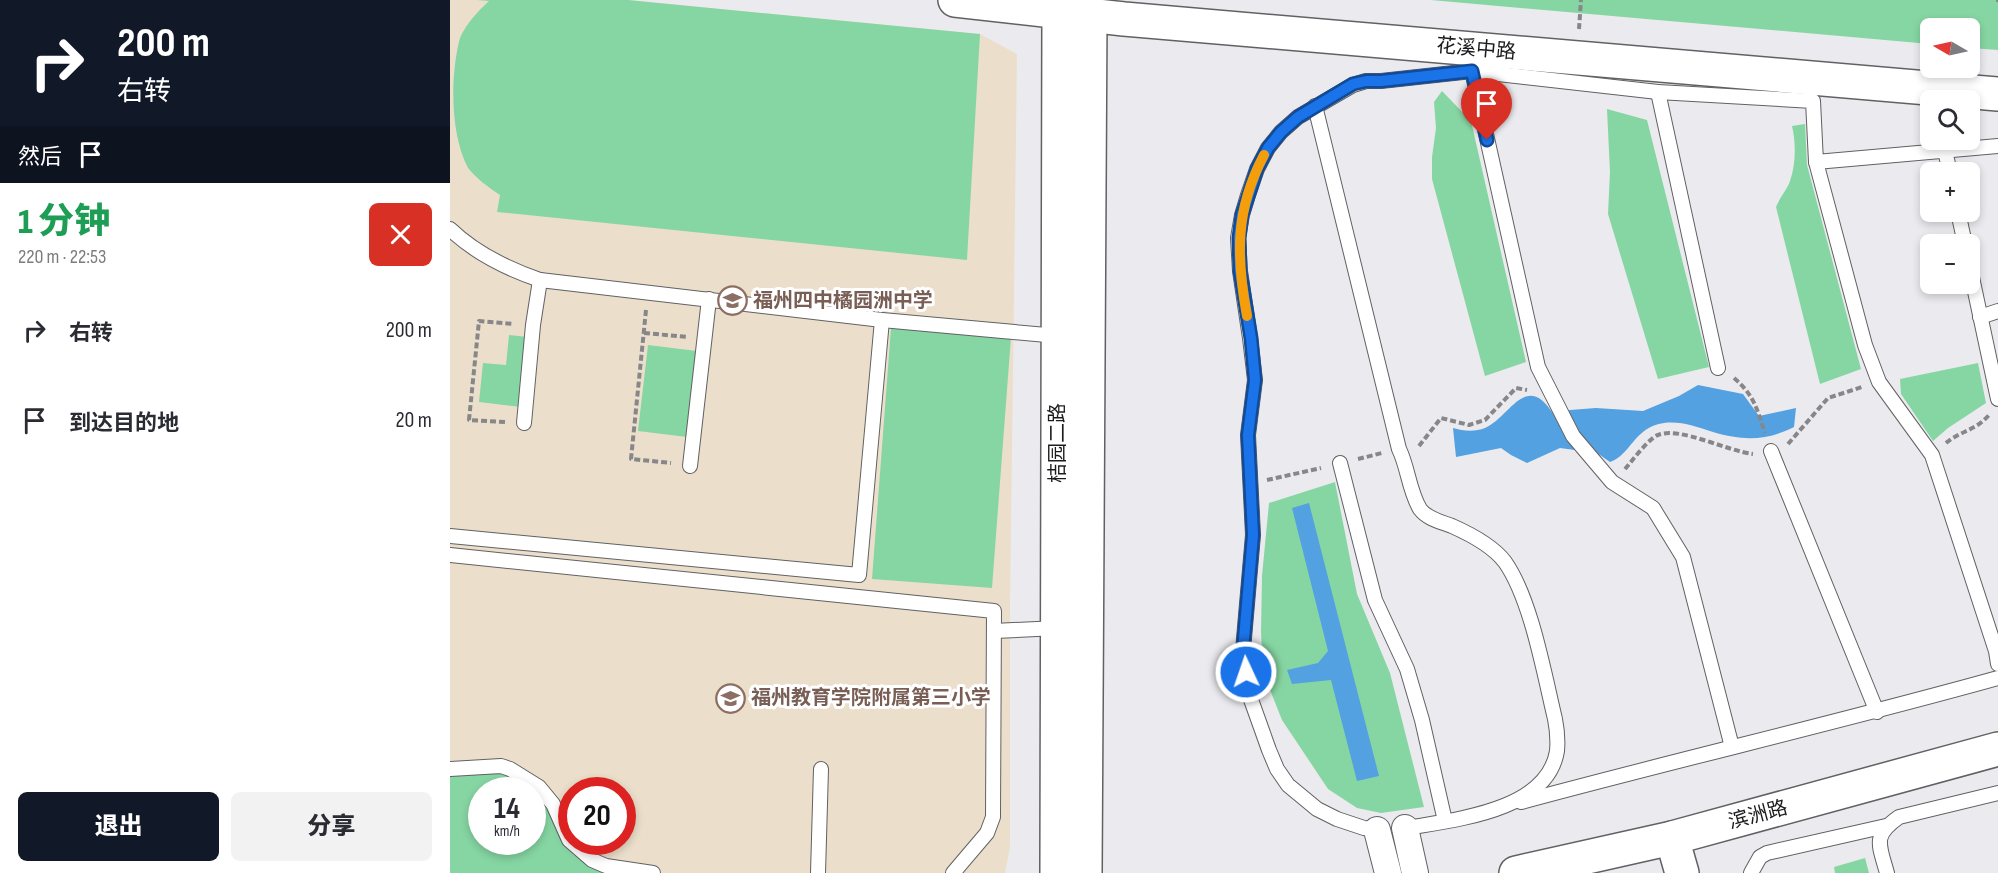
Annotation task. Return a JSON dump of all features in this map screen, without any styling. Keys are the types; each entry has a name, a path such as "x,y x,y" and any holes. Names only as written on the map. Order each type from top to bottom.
{"street":[{"name":"花溪中路","path":"955,0 1813,89 1998,94"},
{"name":"桔园二路","path":"1057,873 1058,336 1075,14"},
{"name":"桔园二路","path":"1075,14 1085,873"},
{"name":"滨洲路","path":"1516,873 1672,838 1998,749"},
{"path":"1405,828 1416,873"},
{"path":"1377,830 1388,873"},
{"path":"1672,838 1682,873"}],"lane":[{"path":"1472,71 1538,367 1573,436 1612,482 1653,508 1683,557 1732,747"},
{"path":"1998,663 1993,640 1932,455 1879,382 1865,345 1816,162 1813,89 1658,92 1472,71 1366,81 1353,84 1298,117 1268,148 1257,169 1240,227 1240,271 1255,380 1248,435 1253,535 1243,650 1249,694 1277,770 1288,785 1303,799 1327,814 1364,828 1377,830 1405,828 1508,806 1732,747 1877,712 1998,678"},
{"path":"1658,92 1718,369"},
{"path":"1315,106 1398,449 1421,511 1472,536 1503,560 1515,578 1523,599 1556,719 1556,752 1552,766 1545,777 1520,800 1508,806"},
{"path":"1980,147 1998,146"},
{"path":"1816,162 1945,150 1948,162"},
{"path":"450,229 496,261 540,280 882,320 1058,336"},
{"path":"524,423 533,325 540,280"},
{"path":"1975,294 1995,405"},
{"path":"690,466 709,299"},
{"path":"1980,317 1998,311"},
{"path":"450,536 859,575 882,320"},
{"path":"1771,451 1877,712"},
{"path":"1340,463 1375,600 1407,669 1422,720 1445,821"},
{"path":"450,555 994,611 993,817 987,833 952,873"},
{"path":"994,631 1058,628"},
{"path":"450,769 501,766 510,769 539,787 553,804 569,840 586,856 606,866 653,873"},
{"path":"818,873 822,769"},
{"path":"1751,873 1760,857 1767,853 1886,825 1899,816 1998,793"},
{"path":"1886,825 1880,835 1879,845 1887,873"}],"path":[{"path":"648,292 631,459 690,466"},
{"path":"524,423 470,420 479,321 533,325"},
{"path":"644,333 704,338"},
{"path":"1718,369 1740,383 1755,401 1771,451"},
{"path":"1612,482 1656,435 1677,432 1738,452 1760,454 1786,446 1828,398 1879,382"},
{"path":"1398,449 1418,447 1441,418 1469,425 1485,420 1516,388 1535,390 1555,400"},
{"path":"1932,455 1956,435 1980,426 1995,405"}],"shaded area":[{"name":"福州四中橘园洲中学","path":"450,0 628,0 980,34 1017,54 1010,606 1010,847 1005,873 450,873"}],"green space":[{"path":"477,0 628,0 980,34 967,260 497,212 500,195 468,168 462,154 455,122 454,69 460,38 473,18 489,1"},
{"path":"1431,0 1998,0 1998,50 1980,49 1980,18 1920,18 1920,43"},
{"path":"1442,91 1471,121 1526,362 1485,376 1432,179 1436,128 1434,102"},
{"path":"1607,109 1647,120 1709,367 1658,379 1608,214 1610,172"},
{"path":"1805,124 1807,165 1861,369 1820,384 1776,207 1789,184 1793,168 1795,146 1792,126"},
{"path":"891,328 1011,337 992,588 872,579"},
{"path":"509,335 528,337 521,407 479,402 483,363 506,365"},
{"path":"648,345 697,351 687,437 638,431"},
{"path":"1978,363 1986,403 1948,428 1933,441 1901,394 1900,379"},
{"path":"1335,482 1357,594 1390,673 1424,807 1381,813 1357,808 1328,789 1282,720 1263,672 1262,576 1269,503"},
{"path":"498,769 514,777 468,777 468,855 546,855 546,803 558,826 558,855 582,855 610,873 450,873 450,770"},
{"path":"1865,858 1869,873 1835,873 1834,867"}],"water":[{"path":"1698,385 1743,394 1759,416 1796,408 1794,427 1773,435 1745,438 1683,424 1664,423 1639,435 1623,454 1610,462 1597,453 1560,448 1527,463 1501,448 1456,457 1453,428 1469,431 1485,428 1527,396 1535,396 1544,402 1554,415 1570,410 1596,408 1643,411 1679,396"},
{"path":"1309,503 1379,776 1357,781 1331,680 1292,684 1287,670 1318,663 1328,651 1292,508"}],"slow traffic":[{"path":"1247,316 1240,271 1239,238 1242,215 1264,155"}],"place":[{"name":"福州四中橘园洲中学","path":"732,301"},
{"name":"福州教育学院附属第三小学","path":"730,698"}],"route":[{"path":"1246,672 1243,650 1253,535 1248,435 1255,380 1240,271 1239,238 1242,215 1257,169 1268,148 1298,117 1353,84 1366,81 1472,71 1487,140"}]}
